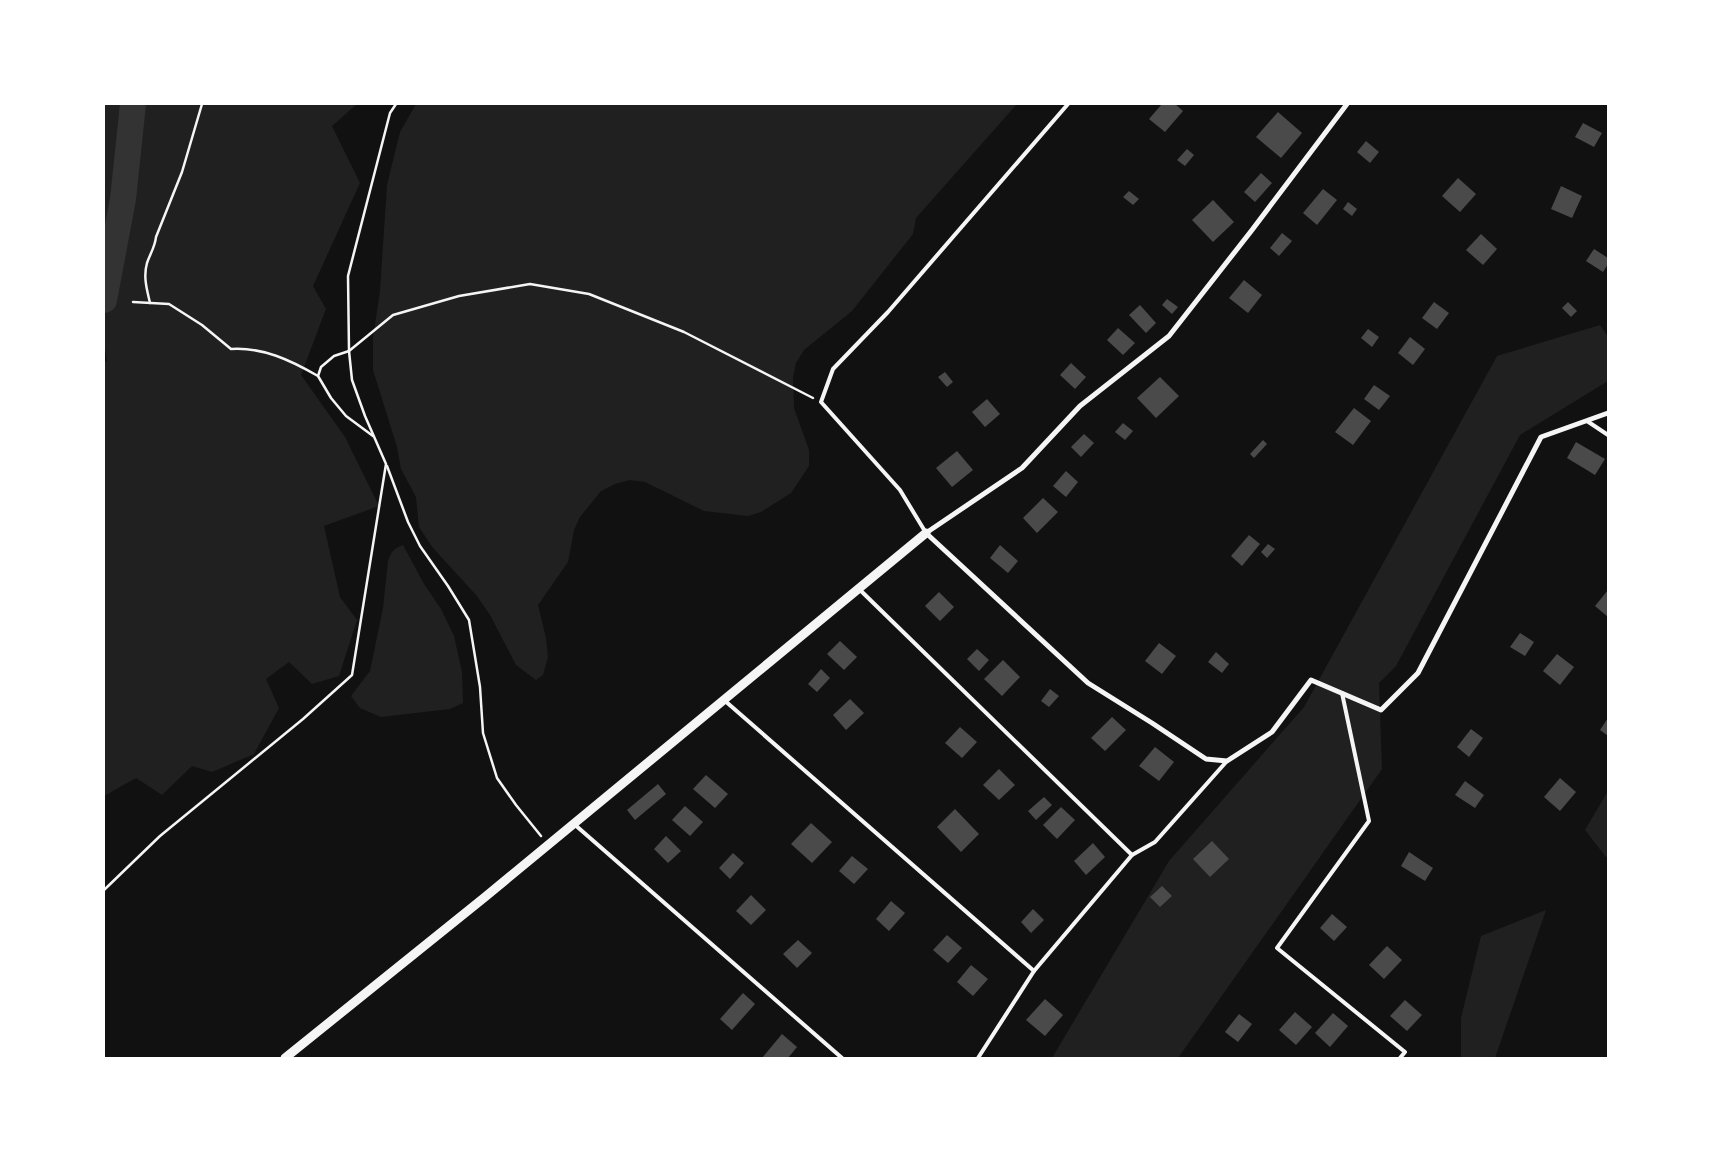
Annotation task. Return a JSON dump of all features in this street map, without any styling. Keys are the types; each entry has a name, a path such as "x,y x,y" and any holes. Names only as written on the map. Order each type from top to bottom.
{"street":[{"path":"285,1058 549,845 926,533 1022,468 1080,406 1170,336 1347,104"},
{"path":"926,533 1088,683 1206,759 1227,760 1272,732 1311,680 1381,710 1418,673 1541,437 1608,413"}],"lane":[{"path":"926,533 900,490 821,402 833,369 888,312 1068,104"},
{"path":"1587,420 1608,435"},
{"path":"859,588 1132,855"},
{"path":"1342,693 1369,821 1277,948 1405,1052 1400,1058"},
{"path":"724,700 1034,971"},
{"path":"978,1058 1034,971 1132,855 1155,842 1227,760"},
{"path":"574,824 842,1058"}],"path":[{"path":"150,303 145,280 147,264 182,172 202,104"},
{"path":"396,104 390,114 348,276 349,351 352,380 408,522 420,546 469,620 480,687 483,733 497,778 516,805 549,845"},
{"path":"318,376 321,367 334,356 349,351 393,316 459,296 530,284 589,294 684,332 821,402"},
{"path":"133,302 169,304 202,325 231,349 246,348 264,351 299,365 318,376 331,398 346,416 374,436"},
{"path":"104,890 160,836 303,720 352,675 386,464"}],"shaded area":[{"path":"104,104 357,104 332,126 360,183 313,286 326,309 301,375 345,437 379,506 324,526 340,597 357,620 339,676 312,684 289,662 266,679 279,708 254,754 212,772 192,766 162,795 136,778 104,796 104,362 107,361 104,343"},
{"path":"416,104 1017,104 916,218 913,234 852,311 804,350 796,363 793,378 794,408 809,450 809,466 791,493 761,512 748,516 704,511 645,482 630,480 615,484 601,491 580,517 574,530 568,562 538,605 546,638 548,657 543,675 536,680 516,665 490,615 476,595 433,548 419,527 416,497 401,469 397,447 373,370 373,338 380,291 387,185 400,132"},
{"path":"1600,325 1608,337 1608,381 1520,435 1396,666 1379,683 1382,769 1178,1058 1052,1058 1169,861 1304,707 1497,356"},
{"path":"403,545 424,584 441,609 454,636 462,672 463,703 450,709 381,717 360,708 351,696 370,671 383,608 388,561 393,551"},
{"path":"1608,791 1608,857 1606,857 1585,830"},
{"path":"1546,910 1495,1058 1461,1058 1461,1018 1481,936"}],"building":[{"path":"1162,104 1175,104 1183,111 1165,132 1149,119"},
{"path":"1278,112 1302,133 1281,158 1256,137"},
{"path":"1583,123 1602,133 1594,147 1575,137"},
{"path":"1366,141 1379,152 1370,163 1357,152"},
{"path":"1187,149 1194,155 1185,166 1177,160"},
{"path":"1261,173 1272,183 1255,202 1244,192"},
{"path":"1458,178 1476,194 1460,212 1442,196"},
{"path":"1561,186 1582,196 1572,218 1551,209"},
{"path":"1323,189 1337,200 1317,225 1303,213"},
{"path":"1129,191 1139,199 1133,205 1123,197"},
{"path":"1213,200 1234,222 1213,242 1192,220"},
{"path":"1348,202 1357,209 1352,216 1343,209"},
{"path":"1282,233 1292,241 1279,256 1270,248"},
{"path":"1481,234 1497,249 1483,265 1466,250"},
{"path":"1594,249 1608,258 1608,264 1603,272 1586,261"},
{"path":"1244,280 1262,295 1248,313 1229,298"},
{"path":"1167,299 1178,307 1172,314 1162,305"},
{"path":"1434,302 1449,313 1437,329 1422,318"},
{"path":"1568,302 1577,311 1571,317 1562,308"},
{"path":"1140,305 1156,323 1146,333 1129,315"},
{"path":"1118,328 1135,343 1123,355 1107,340"},
{"path":"1368,329 1379,337 1372,347 1361,338"},
{"path":"1410,337 1425,349 1413,365 1398,353"},
{"path":"1071,363 1086,377 1075,389 1060,375"},
{"path":"945,372 953,382 947,387 938,377"},
{"path":"1160,377 1179,396 1156,418 1137,398"},
{"path":"1374,385 1390,396 1379,410 1364,399"},
{"path":"987,399 1000,414 985,427 972,412"},
{"path":"1354,408 1371,421 1353,445 1335,432"},
{"path":"1123,423 1133,431 1125,440 1115,432"},
{"path":"1084,434 1094,443 1081,457 1071,447"},
{"path":"1263,440 1267,444 1254,458 1250,454"},
{"path":"1576,442 1605,459 1595,475 1567,458"},
{"path":"957,451 973,470 952,487 936,468"},
{"path":"1066,471 1078,482 1066,497 1053,486"},
{"path":"1043,498 1058,512 1037,533 1023,518"},
{"path":"1249,535 1260,544 1242,566 1231,556"},
{"path":"1268,544 1275,549 1267,558 1261,552"},
{"path":"1000,545 1018,561 1008,573 990,558"},
{"path":"1608,590 1608,617 1595,606"},
{"path":"939,592 954,607 940,621 925,606"},
{"path":"1520,633 1534,642 1525,656 1510,647"},
{"path":"840,641 857,657 844,670 827,654"},
{"path":"1159,643 1176,656 1162,674 1145,661"},
{"path":"977,649 989,660 979,671 967,659"},
{"path":"1216,652 1229,664 1222,673 1208,662"},
{"path":"1557,654 1574,667 1560,685 1543,671"},
{"path":"1003,660 1020,677 1002,696 984,679"},
{"path":"821,669 830,678 817,692 808,684"},
{"path":"1050,689 1059,696 1049,707 1041,701"},
{"path":"850,699 864,713 846,730 833,715"},
{"path":"1112,717 1126,730 1105,751 1091,738"},
{"path":"1608,718 1608,736 1600,730"},
{"path":"960,727 977,742 962,758 945,743"},
{"path":"1471,729 1483,738 1469,757 1457,747"},
{"path":"1155,747 1174,762 1159,781 1139,766"},
{"path":"999,769 1015,785 999,800 983,785"},
{"path":"706,775 728,794 715,808 693,789"},
{"path":"1560,778 1576,792 1560,811 1544,797"},
{"path":"1465,781 1484,795 1475,808 1455,795"},
{"path":"658,784 666,794 635,820 627,810"},
{"path":"1044,797 1052,805 1036,820 1028,811"},
{"path":"685,806 703,822 690,836 672,820"},
{"path":"1061,807 1075,820 1057,839 1043,825"},
{"path":"955,809 979,834 961,852 937,827"},
{"path":"811,823 832,842 812,863 791,844"},
{"path":"666,836 681,851 668,863 654,849"},
{"path":"1212,841 1229,859 1210,877 1193,859"},
{"path":"1093,843 1105,857 1086,875 1074,861"},
{"path":"1409,852 1433,868 1425,881 1401,866"},
{"path":"733,853 744,863 730,879 719,868"},
{"path":"852,856 868,869 854,884 839,871"},
{"path":"1162,886 1172,896 1160,907 1150,897"},
{"path":"751,895 766,910 751,925 736,911"},
{"path":"891,901 905,913 889,931 876,919"},
{"path":"1033,909 1044,920 1031,933 1021,922"},
{"path":"1332,914 1347,927 1334,941 1320,928"},
{"path":"947,935 962,948 948,963 933,950"},
{"path":"798,940 812,953 797,968 783,954"},
{"path":"1387,946 1402,960 1384,979 1369,965"},
{"path":"971,965 988,979 973,996 957,982"},
{"path":"743,993 755,1004 732,1030 720,1019"},
{"path":"1045,999 1063,1015 1045,1036 1026,1020"},
{"path":"1405,1000 1422,1015 1407,1031 1390,1016"},
{"path":"1295,1012 1312,1027 1296,1045 1279,1030"},
{"path":"1333,1013 1348,1026 1330,1047 1315,1033"},
{"path":"1239,1014 1252,1024 1238,1042 1225,1032"},
{"path":"782,1034 797,1047 788,1058 762,1058"}],"waterway":[{"path":"104,300 123,199 133,104"}]}
